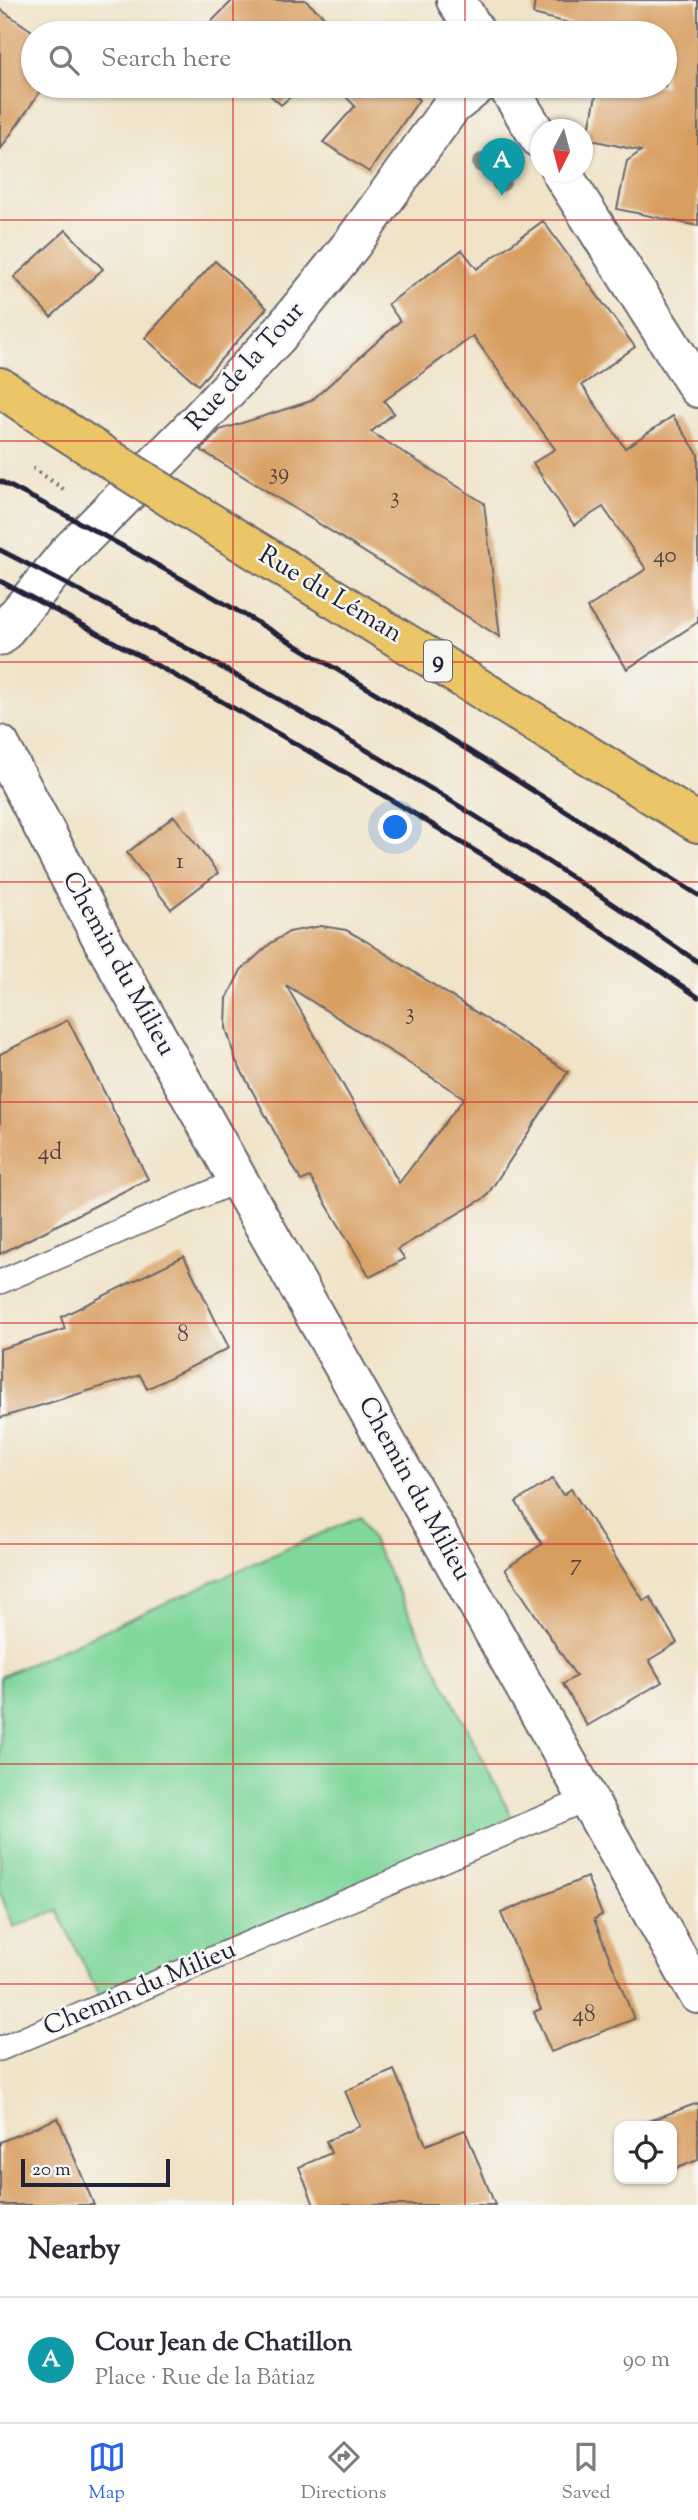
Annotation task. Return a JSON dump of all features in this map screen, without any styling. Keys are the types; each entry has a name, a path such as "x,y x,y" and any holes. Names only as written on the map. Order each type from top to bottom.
{"main road":[{"name":"Rue du Léman","path":"0,387 177,502 698,822"}],"street":[{"path":"456,0 469,21"},
{"name":"Rue de la Tour","path":"0,636 68,553 277,337 360,233 452,107 463,98"},
{"path":"515,98 530,122"},
{"path":"567,182 698,388"},
{"name":"Chemin du Milieu","path":"0,745 102,939 698,1994"}],"lane":[{"path":"0,1282 239,1180"},
{"name":"Chemin du Milieu","path":"0,2049 589,1798"}],"path":[{"path":"22,461 67,491"}],"green space":[{"path":"360,1516 512,1818 99,1997 58,1911 14,1927 0,1893 0,1677"}],"building":[{"path":"233,0 305,0 329,21 212,21"},
{"path":"535,0 698,0 698,226 617,209 627,161 641,151 593,140 591,119 596,98 677,98 677,21 561,21 533,14"},
{"path":"0,9 21,23 21,98 36,98 0,150"},
{"path":"273,98 289,98 281,105"},
{"path":"347,98 419,100 369,172 323,142 355,106"},
{"path":"543,221 635,347 582,385 625,448 673,416 698,454 698,622 627,669 587,608 646,569 603,507 574,525 533,463 555,449 473,336 384,401 394,413 371,432 484,503 500,637 201,450 220,430 311,401 400,321 388,304 462,250 477,269"},
{"path":"66,230 103,269 51,317 14,277"},
{"path":"215,261 267,308 198,385 145,338"},
{"path":"174,816 218,873 171,909 127,853"},
{"path":"321,926 346,930 568,1072 486,1197 398,1249 405,1259 370,1277 310,1177 301,1181 236,1061 226,1028 227,998 241,970 271,943 289,932","holes":["286,985 464,1098 399,1183"]},
{"path":"68,1020 148,1179 0,1254 0,1054"},
{"path":"184,1256 229,1348 147,1389 140,1375 0,1418 0,1349 65,1329 61,1317"},
{"path":"552,1479 563,1495 571,1489 644,1601 650,1597 677,1643 649,1660 662,1682 587,1726 563,1684 576,1676 505,1569 542,1544 516,1502"},
{"path":"587,1877 602,1915 594,1919 634,2019 551,2052 534,2012 541,2009 501,1913"},
{"path":"394,2070 426,2145 465,2130 495,2205 314,2205 299,2167 331,2153 326,2141 360,2126 345,2091"},
{"path":"698,2103 698,2160 677,2168 677,2121 649,2121"},
{"path":"58,2118 94,2205 0,2205 0,2142"}],"railway":[{"path":"0,481 90,528 267,628 698,895"},
{"path":"0,550 180,644 356,744 529,850 698,962"},
{"path":"0,581 355,778 529,885 698,997"}],"place":[{"name":"Cour Jean de Chatillon","path":"502,196"}]}
